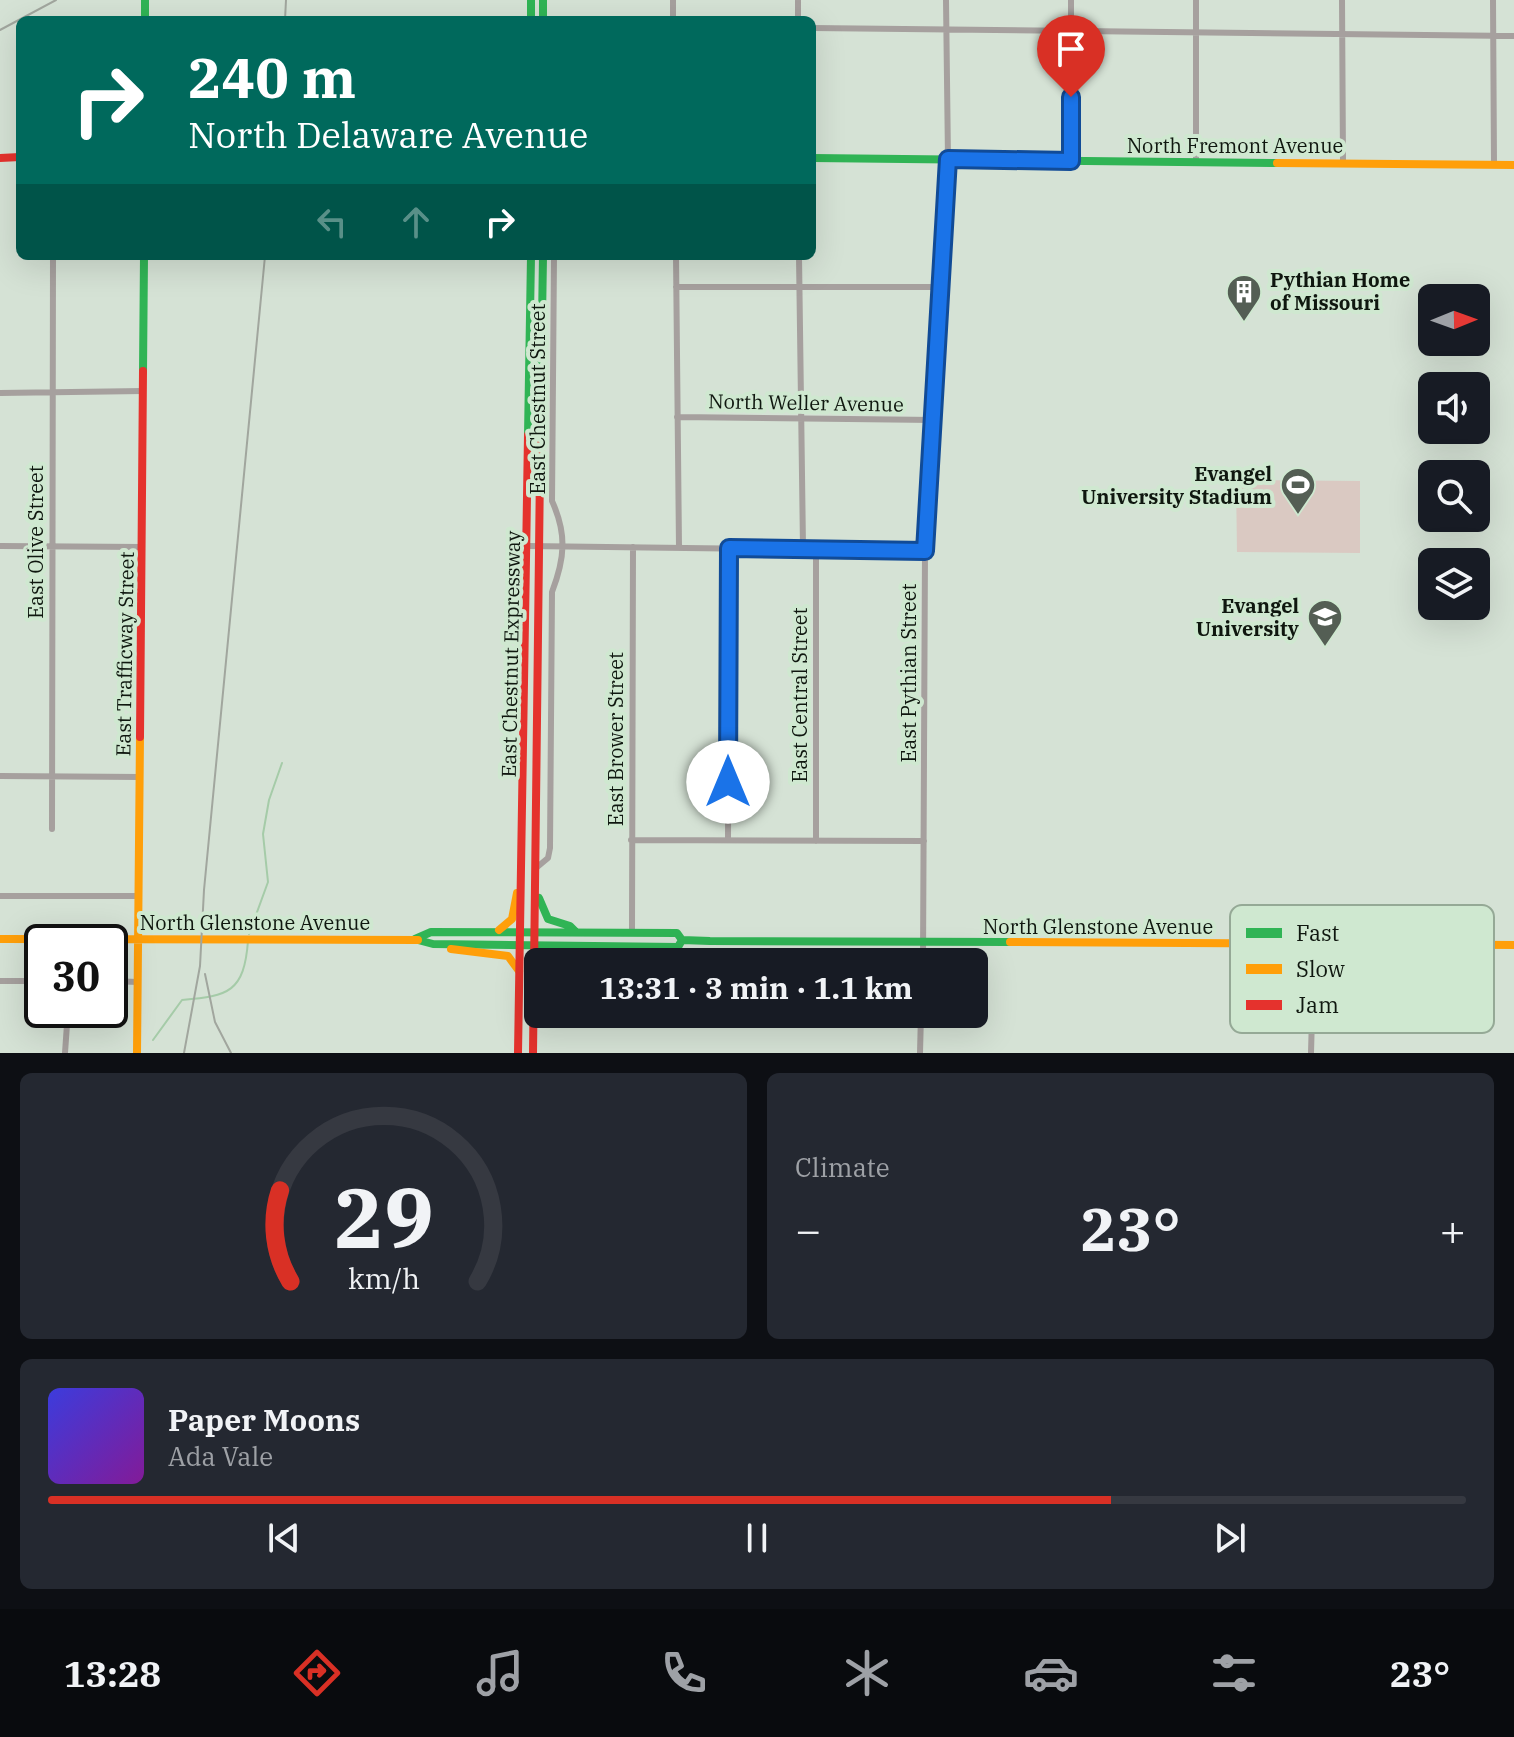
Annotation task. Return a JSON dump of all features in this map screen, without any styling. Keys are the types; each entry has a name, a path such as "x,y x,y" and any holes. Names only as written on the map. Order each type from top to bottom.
{"main road":[{"name":"North Fremont Avenue","path":"816,158 1514,165"},
{"name":"East Trafficway Street","path":"137,1053 144,260"},
{"name":"East Chestnut Expressway","path":"518,1053 525,790 531,260"},
{"name":"East Chestnut Expressway","path":"535,1053 543,260"},
{"path":"490,932 507,927 516,911 519,809 525,790"},
{"path":"536,882 544,913 576,932"},
{"name":"North Glenstone Avenue","path":"415,939 431,932 632,932 677,933 682,940"},
{"name":"North Glenstone Avenue","path":"0,939 415,939 433,944 678,947 682,940"},
{"name":"North Glenstone Avenue","path":"682,940 1230,944"},
{"path":"433,944 509,957 517,964 521,978"},
{"path":"563,948 568,946"},
{"path":"535,1053 538,1028"}],"street":[{"name":"East Pythian Street","path":"923,948 925,551 948,159 946,0"},
{"path":"1071,0 1071,161"},
{"path":"1196,0 1196,163"},
{"path":"1342,0 1343,163"},
{"path":"1493,0 1494,164"},
{"path":"816,28 1514,36"},
{"name":"East Olive Street","path":"52,829 53,260"},
{"name":"East Chestnut Street","path":"536,868 548,858 550,848 552,592 563,564 564,546 563,525 552,501 554,260"},
{"path":"676,260 679,547"},
{"path":"799,260 803,547"},
{"path":"676,287 941,287"},
{"path":"0,393 143,391"},
{"name":"North Weller Avenue","path":"677,417 934,420"},
{"path":"0,546 142,547"},
{"path":"528,546 803,547 925,551"},
{"name":"East Brower Street","path":"632,932 633,547"},
{"path":"728,840 729,548"},
{"name":"East Central Street","path":"816,549 816,841"},
{"path":"0,776 140,777"},
{"path":"631,840 924,841"},
{"path":"0,896 139,896"},
{"path":"0,981 24,981"},
{"path":"128,982 138,982"},
{"path":"65,1053 67,1028"},
{"path":"920,1053 921,1028"},
{"path":"1311,1053 1312,1033"}],"shaded area":[{"name":"Evangel University Stadium","path":"1236,480 1360,481 1360,553 1237,552"}],"waterway":[{"path":"249,934 268,882 263,834 269,800 282,763"},
{"path":"153,1040 182,1000 222,993 238,981 243,971 248,941"}],"railway":[{"path":"26,16 56,0"},
{"path":"285,16 286,0"},
{"path":"0,30 16,21"},
{"path":"184,1053 200,966 204,890 265,260"},
{"path":"205,974 215,1022 231,1053"}],"traffic: fast":[{"path":"145,0 145,16"},
{"path":"531,0 531,16"},
{"path":"543,0 543,16"},
{"path":"816,158 1277,163"},
{"path":"143,371 144,260"},
{"path":"528,435 531,260"},
{"path":"541,385 543,260"},
{"path":"539,898 548,919 570,926 576,932"},
{"path":"415,939 431,932 677,933 682,940 710,941 1010,942"},
{"path":"418,940 433,944 678,947 682,940"}],"traffic: slow":[{"path":"1277,163 1514,165"},
{"path":"137,1053 140,737"},
{"path":"499,930 512,919 517,893"},
{"path":"0,939 418,940"},
{"path":"1010,942 1230,943"},
{"path":"1494,945 1514,945"},
{"path":"451,949 508,956 519,971"}],"traffic: jam":[{"path":"0,158 16,157"},
{"path":"140,737 143,371"},
{"path":"533,1053 541,385"},
{"path":"518,1053 528,435"}],"place":[{"name":"Pythian Home of Missouri","path":"1244,323"},
{"name":"Evangel University Stadium","path":"1298,516"},
{"name":"Evangel University","path":"1325,648"}],"route":[{"path":"728,782 729,548 925,551 948,159 1071,161 1071,97"}]}
